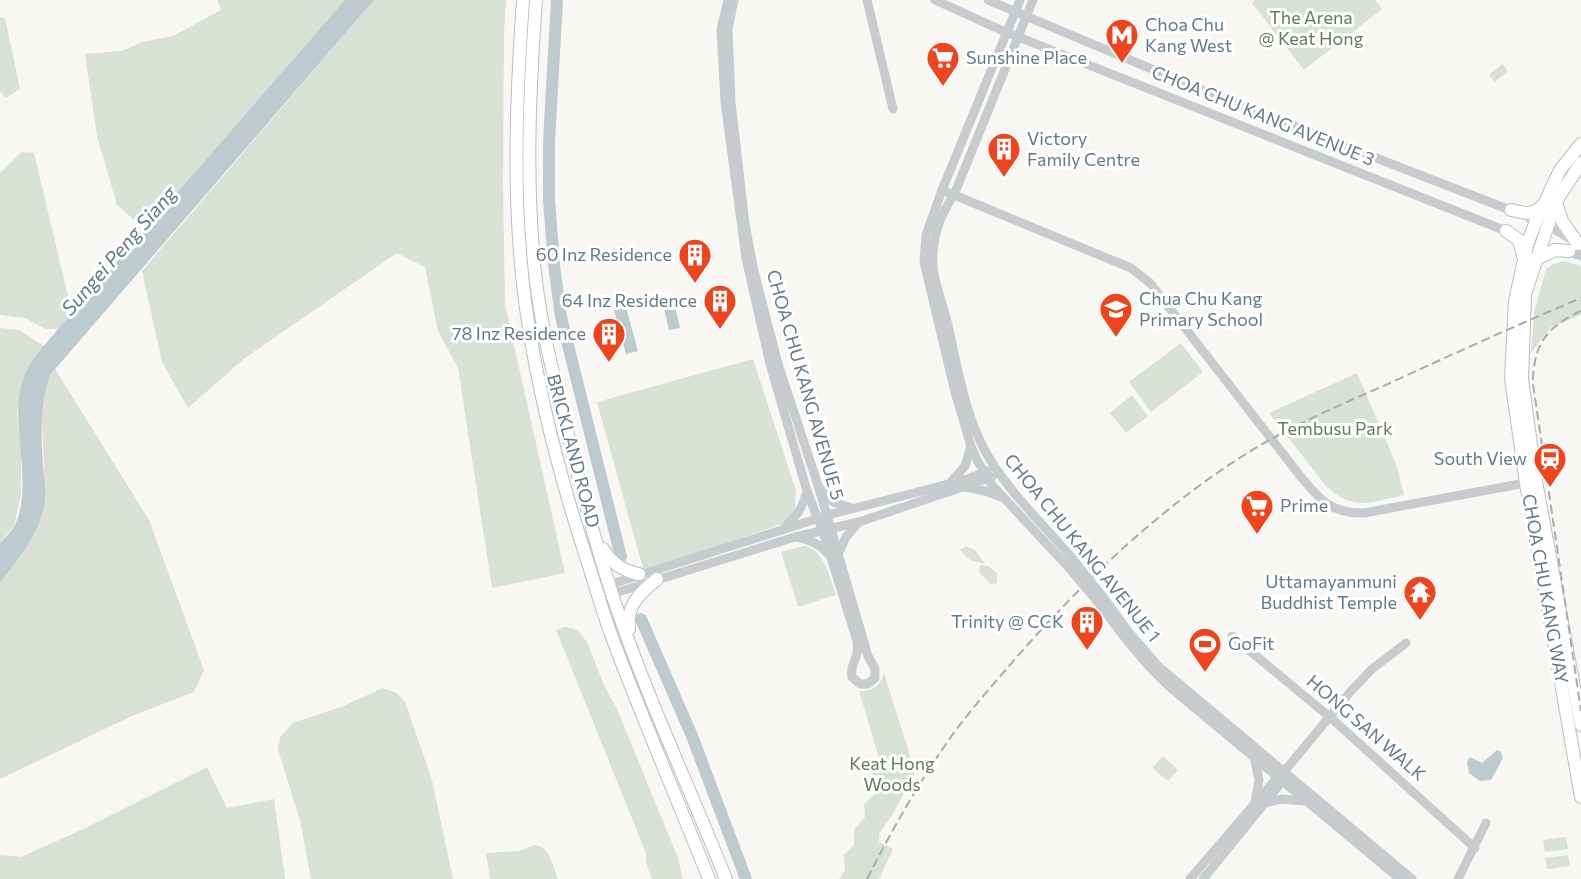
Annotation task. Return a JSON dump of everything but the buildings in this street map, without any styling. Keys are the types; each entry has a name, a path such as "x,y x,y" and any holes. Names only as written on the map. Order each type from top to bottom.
{"main road":[{"name":"BRICKLAND ROAD","path":"522,0 516,96 516,209 525,301 549,430 573,518 611,636 709,879"},
{"name":"BRICKLAND ROAD","path":"536,0 529,100 530,184 533,253 546,343 582,495 611,589 633,652 726,879"},
{"name":"CHOA CHU KANG WAY","path":"1581,144 1560,170 1515,301 1512,324 1511,379 1581,725"},
{"name":"CHOA CHU KANG WAY","path":"1550,202 1581,163"},
{"path":"1506,231 1519,240 1529,260 1555,250 1577,249 1550,202 1537,211 1527,214 1511,210"},
{"name":"CHOA CHU KANG WAY","path":"1531,482 1581,797"},
{"path":"597,541 613,563 628,572 639,574"},
{"path":"633,652 628,619 630,609 642,591 657,579"}],"street":[{"name":"CHOA CHU KANG AVENUE 5","path":"728,0 721,29 725,102 742,231 756,291 790,404 818,485 822,517"},
{"name":"CHOA CHU KANG AVENUE 5","path":"734,0 728,29 733,125 756,291 770,364 807,490 822,517 834,556"},
{"name":"CHOA CHU KANG AVENUE 3","path":"935,0 1018,37 1506,231 1535,241 1577,249"},
{"name":"CHOA CHU KANG AVENUE 3","path":"988,0 1204,91 1511,210 1541,224 1577,249"},
{"name":"CHOA CHU KANG AVENUE 1","path":"1020,0 942,190 927,235 924,262 955,392 971,446 986,476 1073,566"},
{"name":"CHOA CHU KANG AVENUE 1","path":"1033,0 954,195 947,205 937,230 933,256 934,271 970,413 983,448 996,469 1073,566 1158,666 1283,775 1412,879"},
{"path":"869,3 893,109"},
{"path":"942,190 1131,268 1140,274 1301,477 1319,499 1330,507 1344,512 1364,513 1531,482"},
{"path":"951,482 966,465 971,446"},
{"path":"598,593 657,579 813,532 827,531 859,522 963,486 996,469"},
{"path":"611,589 639,574 822,517 951,482 986,476"},
{"path":"818,485 833,502 854,508"},
{"path":"963,486 985,491 1008,501"},
{"path":"781,530 798,515 807,490"},
{"path":"1024,517 1022,512 1025,506"},
{"path":"795,537 814,542 834,556 868,657 875,669 875,678 864,685 856,682 851,673 859,651 834,556 859,522"},
{"name":"CHOA CHU KANG AVENUE 1","path":"1100,599 1132,648 1153,672 1255,760 1283,775 1305,801 1400,879"},
{"name":"HONG SAN WALK","path":"1232,636 1330,718 1475,848"},
{"path":"1203,879 1260,803 1351,691 1372,669 1406,643"},
{"path":"1255,760 1260,803"},
{"path":"1190,879 1260,803 1281,800 1305,801"},
{"path":"1458,879 1486,823"}],"green space":[{"path":"217,0 345,0 145,229 117,205 97,136 85,54 122,51 142,42 173,36 221,10"},
{"path":"374,0 506,0 503,183 505,305 565,573 492,588 458,368 438,331 425,267 397,253 245,358 188,408 162,362 142,271"},
{"name":"The Arena @ Keat Hong","path":"1255,0 1375,0 1382,9 1304,70 1252,3"},
{"path":"0,17 5,18 20,89 6,98 0,91"},
{"path":"1502,64 1508,71 1495,82 1489,75"},
{"path":"22,152 34,153 72,313 58,329 46,329 25,318 0,315 0,173"},
{"path":"1564,261 1581,266 1581,315 1551,327 1531,353 1534,313 1546,269"},
{"path":"0,328 19,330 44,346 27,370 25,377 17,413 21,454 21,494 14,526 0,543"},
{"path":"1181,343 1203,372 1151,412 1129,382"},
{"path":"753,359 796,491 795,508 787,522 644,572 597,402"},
{"path":"55,369 149,520 204,670 194,692 134,715 0,779 0,583 23,553 45,499 42,418 45,390 50,375"},
{"name":"Tembusu Park","path":"1357,373 1396,464 1404,495 1363,503 1345,499 1336,494 1326,486 1269,413"},
{"path":"1132,395 1148,416 1126,433 1110,413"},
{"path":"804,546 816,552 821,558 836,595 798,607 781,552"},
{"path":"966,546 975,550 985,564 970,560 960,550"},
{"path":"980,565 988,566 997,573 997,583 990,584 979,572"},
{"path":"564,627 579,632 587,642 678,858 683,879 652,879 646,863 646,853 556,630"},
{"name":"Keat Hong Woods","path":"884,673 915,772 894,812 879,834 879,842 893,849 879,879 839,879 845,871 844,855 854,845 854,830 865,817 864,804 874,795 871,761 879,758 859,691 875,687"},
{"path":"383,688 397,693 405,702 432,780 453,879 311,879 300,820 278,750 280,737 293,723 341,707"},
{"path":"1163,756 1178,770 1168,781 1152,768"},
{"path":"207,767 227,808 274,799 285,879 0,879 0,855 21,857 81,830"},
{"path":"1566,837 1568,849 1545,852 1543,840"},
{"path":"535,845 548,853 558,879 490,879 486,853 520,851"},
{"path":"1568,855 1570,866 1547,869 1545,858"}],"shaded area":[{"path":"345,0 374,0 50,375 44,397 42,420 45,491 43,511 28,544 0,583 0,543 14,527 21,507 22,468 18,407 21,388 30,364"},
{"path":"624,300 638,351 626,354 612,303"},
{"path":"674,302 680,328 669,330 663,304"},
{"path":"1497,750 1501,752 1503,758 1491,780 1480,781 1469,773 1467,762 1470,757 1482,763"}],"waterway":[{"path":"557,0 549,141 549,200 554,265 561,317 621,557"},
{"path":"641,619 692,736 746,879"}],"railway":[{"path":"867,879 924,777 973,708 1057,613 1144,529 1241,457 1296,426 1581,298"},
{"path":"1581,311 1559,324 1544,339 1536,358 1533,384 1581,711"}],"place":[{"name":"Choa Chu Kang West","path":"1122,64"},
{"name":"Sunshine Place","path":"943,87"},
{"name":"Victory Family Centre","path":"1004,178"},
{"name":"60 Inz Residence","path":"695,284"},
{"name":"64 Inz Residence","path":"720,330"},
{"name":"Chua Chu Kang Primary School","path":"1116,338"},
{"name":"78 Inz Residence","path":"609,363"},
{"name":"South View","path":"1550,488"},
{"name":"Prime","path":"1257,535"},
{"name":"Uttamayanmuni Buddhist Temple","path":"1420,621"},
{"name":"Trinity @ CCK","path":"1087,651"},
{"name":"GoFit","path":"1205,673"}],"water label":[{"name":"Sungei Peng Siang","path":"119,251"}]}
